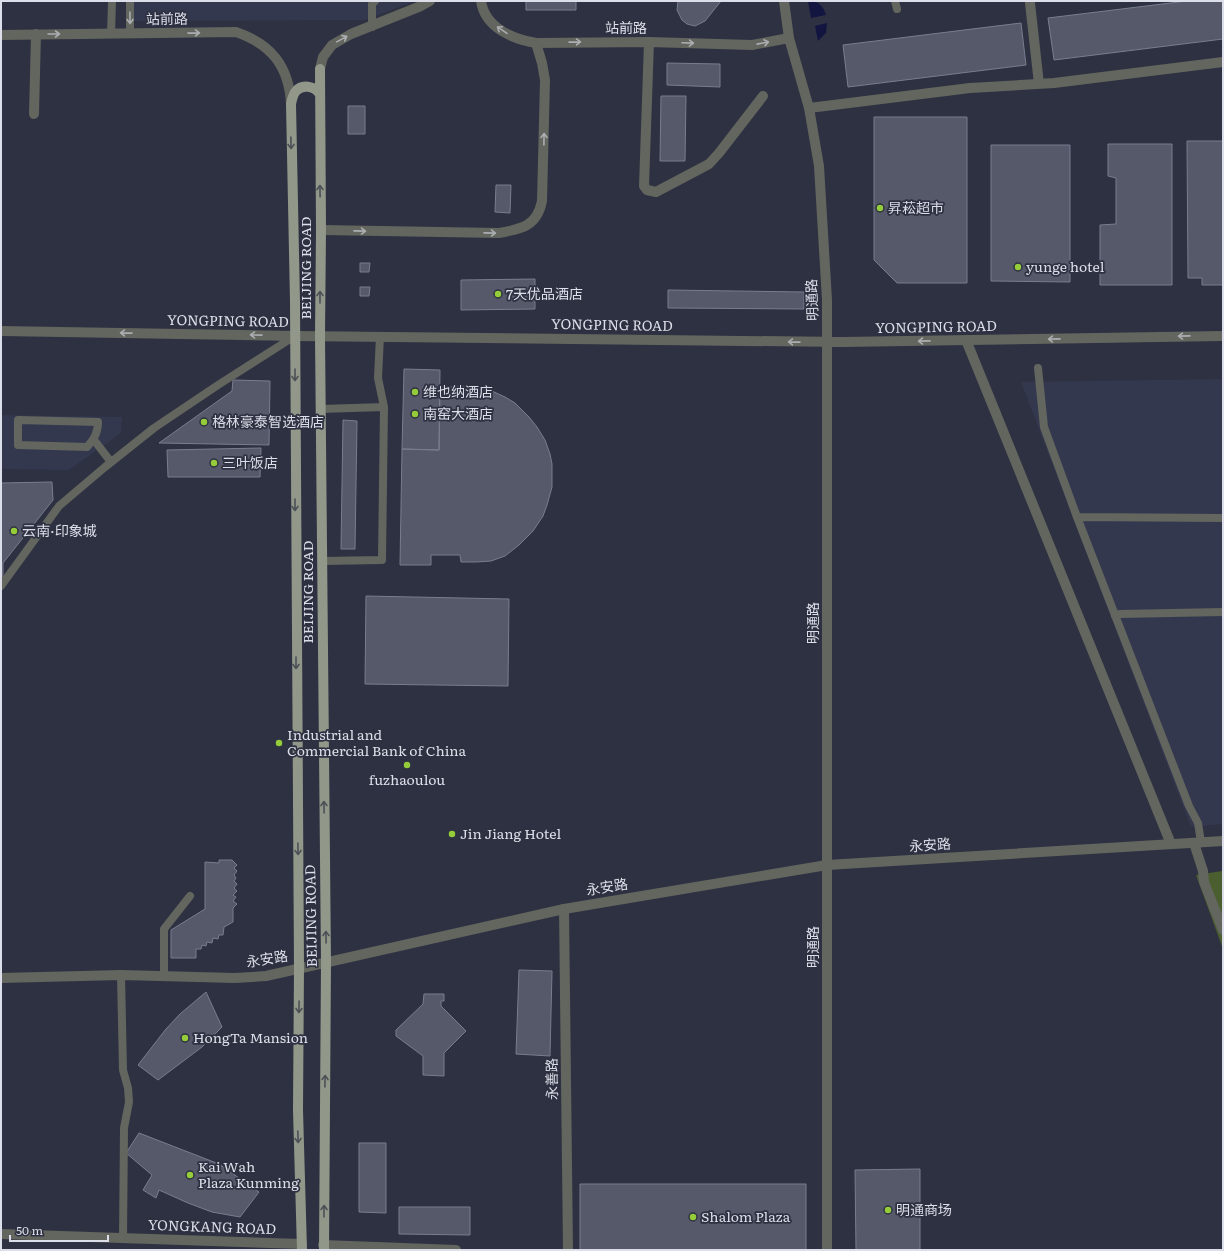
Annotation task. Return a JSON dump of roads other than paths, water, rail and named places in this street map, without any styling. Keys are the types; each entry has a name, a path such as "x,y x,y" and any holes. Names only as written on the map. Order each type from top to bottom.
{"main road":[{"name":"BEIJING ROAD","path":"320,69 320,336 326,962 323,1247"},
{"path":"290,104 294,93 299,88 311,87 319,93"},
{"name":"BEIJING ROAD","path":"290,104 295,336 299,968 298,1110 302,1247"}],"street":[{"name":"BEIJING ROAD","path":"320,69 323,57 332,45 351,34 372,27 430,1"},
{"name":"站前路","path":"481,1 488,19 503,32 522,40 536,43 649,42 752,45 789,38"},
{"name":"明通路","path":"784,1 789,38 809,108 819,166 827,300 827,1250"},
{"path":"1030,3 1039,84"},
{"name":"站前路","path":"1,35 236,32 246,35 265,46 274,55 280,64 288,83 290,104"},
{"path":"34,114 36,34"},
{"path":"649,42 644,186 647,190 656,192 708,164 719,153 763,96"},
{"path":"321,230 500,233 518,229 531,223 540,212 542,201 545,80 536,43"},
{"path":"809,108 970,88 1039,84 1223,62"},
{"name":"YONGPING ROAD","path":"1,331 827,342 1223,336"},
{"path":"966,340 1171,844"},
{"name":"永安路","path":"1,978 121,975 235,978 266,976 564,908 827,865 1223,841"},
{"path":"1198,842 1204,882 1223,930"},
{"name":"永善路","path":"564,908 568,1250"},
{"name":"YONGKANG ROAD","path":"1,1234 123,1238 302,1247"},
{"path":"323,1247 456,1250"}],"lane":[{"path":"111,34 112,1"},
{"path":"130,1 130,34"},
{"path":"372,27 372,4 375,1"},
{"path":"1,586 59,506 154,428 211,389 295,336"},
{"path":"322,561 382,560 384,407 378,378 380,336"},
{"path":"1038,368 1044,427 1115,616 1189,806 1198,824 1198,842"},
{"path":"321,409 384,407"},
{"path":"18,420 98,422 98,431 94,440 87,447 18,445 18,420"},
{"path":"94,440 111,462"},
{"path":"1077,517 1223,518"},
{"path":"1115,616 1120,614 1223,612"},
{"path":"164,976 164,930 190,896"},
{"path":"121,975 123,1070 128,1088 129,1102 124,1128 123,1238"}],"place":[{"name":"昇菘超市","path":"880,208"},
{"name":"yunge hotel","path":"1018,267"},
{"name":"7天优品酒店","path":"498,294"},
{"name":"维也纳酒店","path":"415,392"},
{"name":"南窑大酒店","path":"415,414"},
{"name":"格林豪泰智选酒店","path":"204,422"},
{"name":"三叶饭店","path":"214,463"},
{"name":"云南·印象城","path":"14,531"},
{"name":"Industrial and Commercial Bank of China","path":"279,743"},
{"name":"fuzhaoulou","path":"407,765"},
{"name":"Jin Jiang Hotel","path":"452,834"},
{"name":"HongTa Mansion","path":"185,1038"},
{"name":"Kai Wah Plaza Kunming","path":"190,1175"},
{"name":"明通商场","path":"888,1210"},
{"name":"Shalom Plaza","path":"693,1217"}]}
